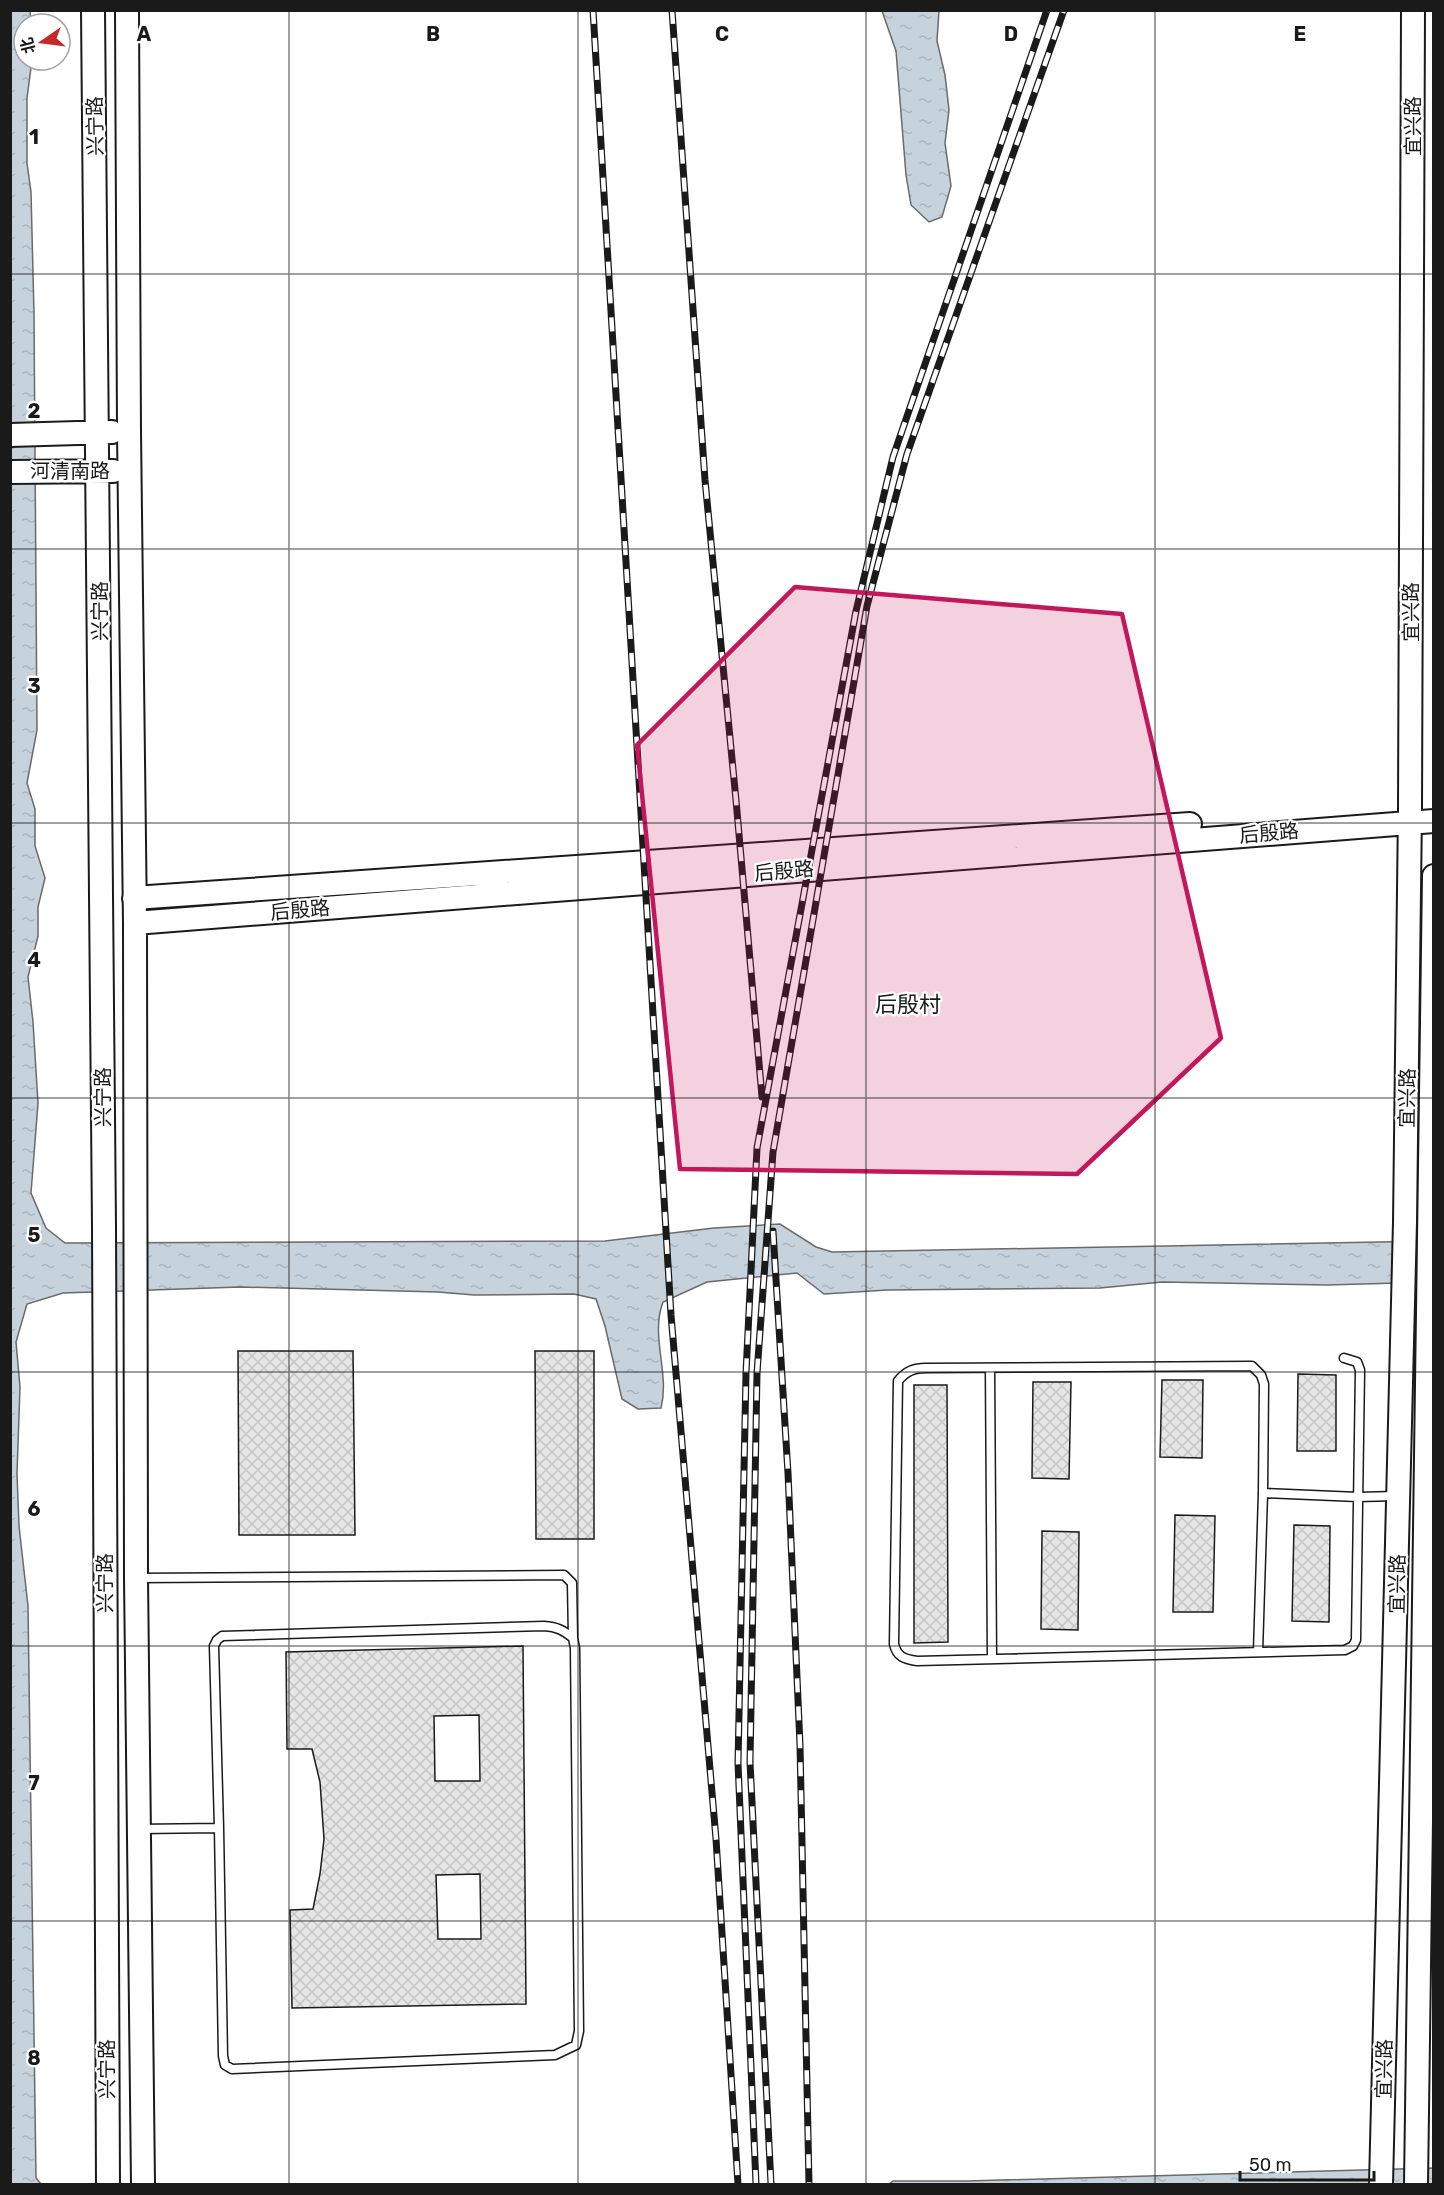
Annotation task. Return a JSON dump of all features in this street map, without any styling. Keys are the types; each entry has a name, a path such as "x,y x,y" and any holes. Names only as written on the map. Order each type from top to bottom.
{"main road":[{"name":"兴宁路","path":"93,10 99,471 108,2177"},
{"path":"127,10 135,923 136,1578 143,2174"},
{"name":"宜兴路","path":"1382,2184 1404,1302 1410,815 1413,10"},
{"name":"河清南路","path":"16,435 129,431"},
{"name":"河清南路","path":"20,472 130,471"},
{"name":"后殷路","path":"135,923 1410,815 1434,807"},
{"name":"后殷路","path":"134,898 1410,815 1434,821"},
{"name":"宜兴路","path":"1416,2184 1434,876"}],"lane":[{"path":"1258,1653 1263,1493 1263,1384 1261,1375 1252,1366 914,1368 903,1374 898,1381 894,1644 895,1651 902,1658 917,1661 1258,1653 1346,1650 1353,1646 1356,1640 1360,1370 1357,1362 1344,1358"},
{"path":"990,1368 993,1659"},
{"path":"1263,1493 1358,1497 1399,1496"},
{"path":"136,1578 564,1575 572,1583 573,1638 579,2031 576,2045 555,2055 232,2069 225,2065 223,2056 214,1646 217,1640 222,1636 544,1626 558,1627 573,1638"},
{"path":"139,1829 219,1828"}],"highlighted area":[{"path":"795,587 1122,614 1221,1038 1077,1174 680,1169 637,745"}],"water":[{"path":"30,10 30,12 12,12 12,72 30,72 27,98 27,163 31,192 34,313 37,730 27,783 35,809 35,846 45,878 38,907 38,936 28,977 38,1103 31,1193 46,1228 65,1243 605,1241 714,1228 780,1224 816,1247 832,1252 1433,1241 1434,1282 1327,1285 1162,1282 1100,1288 887,1290 824,1294 797,1273 707,1282 663,1302 658,1328 663,1381 661,1408 638,1409 622,1399 605,1326 596,1299 574,1294 474,1295 240,1287 63,1293 27,1304 16,1342 20,1387 17,1474 19,1526 28,1606 36,2178 41,2184 11,2184 10,11"},
{"path":"882,11 939,11 937,41 945,75 949,110 945,143 951,186 942,217 929,222 911,205 906,175 896,51"},
{"path":"1434,2168 1433,2184 889,2184 893,2181"}],"building":[{"path":"238,1351 353,1351 355,1535 239,1535"},
{"path":"535,1351 594,1351 594,1539 536,1539"},
{"path":"1298,1374 1336,1375 1336,1451 1297,1451"},
{"path":"1162,1380 1203,1380 1202,1458 1160,1457"},
{"path":"1033,1382 1071,1382 1069,1479 1032,1478"},
{"path":"914,1385 947,1385 948,1642 914,1643"},
{"path":"1175,1515 1215,1516 1213,1612 1173,1612"},
{"path":"1294,1525 1330,1526 1329,1622 1292,1621"},
{"path":"1042,1531 1079,1532 1078,1630 1041,1629"},
{"path":"523,1646 526,2004 292,2008 290,1910 313,1909 324,1839 320,1782 312,1749 287,1749 286,1652","holes":["479,1715 480,1781 435,1781 434,1716","480,1874 481,1939 438,1939 436,1875"]}],"railway":[{"path":"593,10 671,1315 716,1839 738,2184"},
{"path":"672,10 705,480 762,1097"},
{"path":"756,2184 738,1763 746,1373 757,1148 856,611 893,457 1047,10"},
{"path":"771,2184 750,1762 757,1373 773,1152 867,606 907,454 1064,10"},
{"path":"773,1231 788,1473 800,1745 809,2184"}],"district":[{"name":"后殷村","path":"908,1004"}]}
